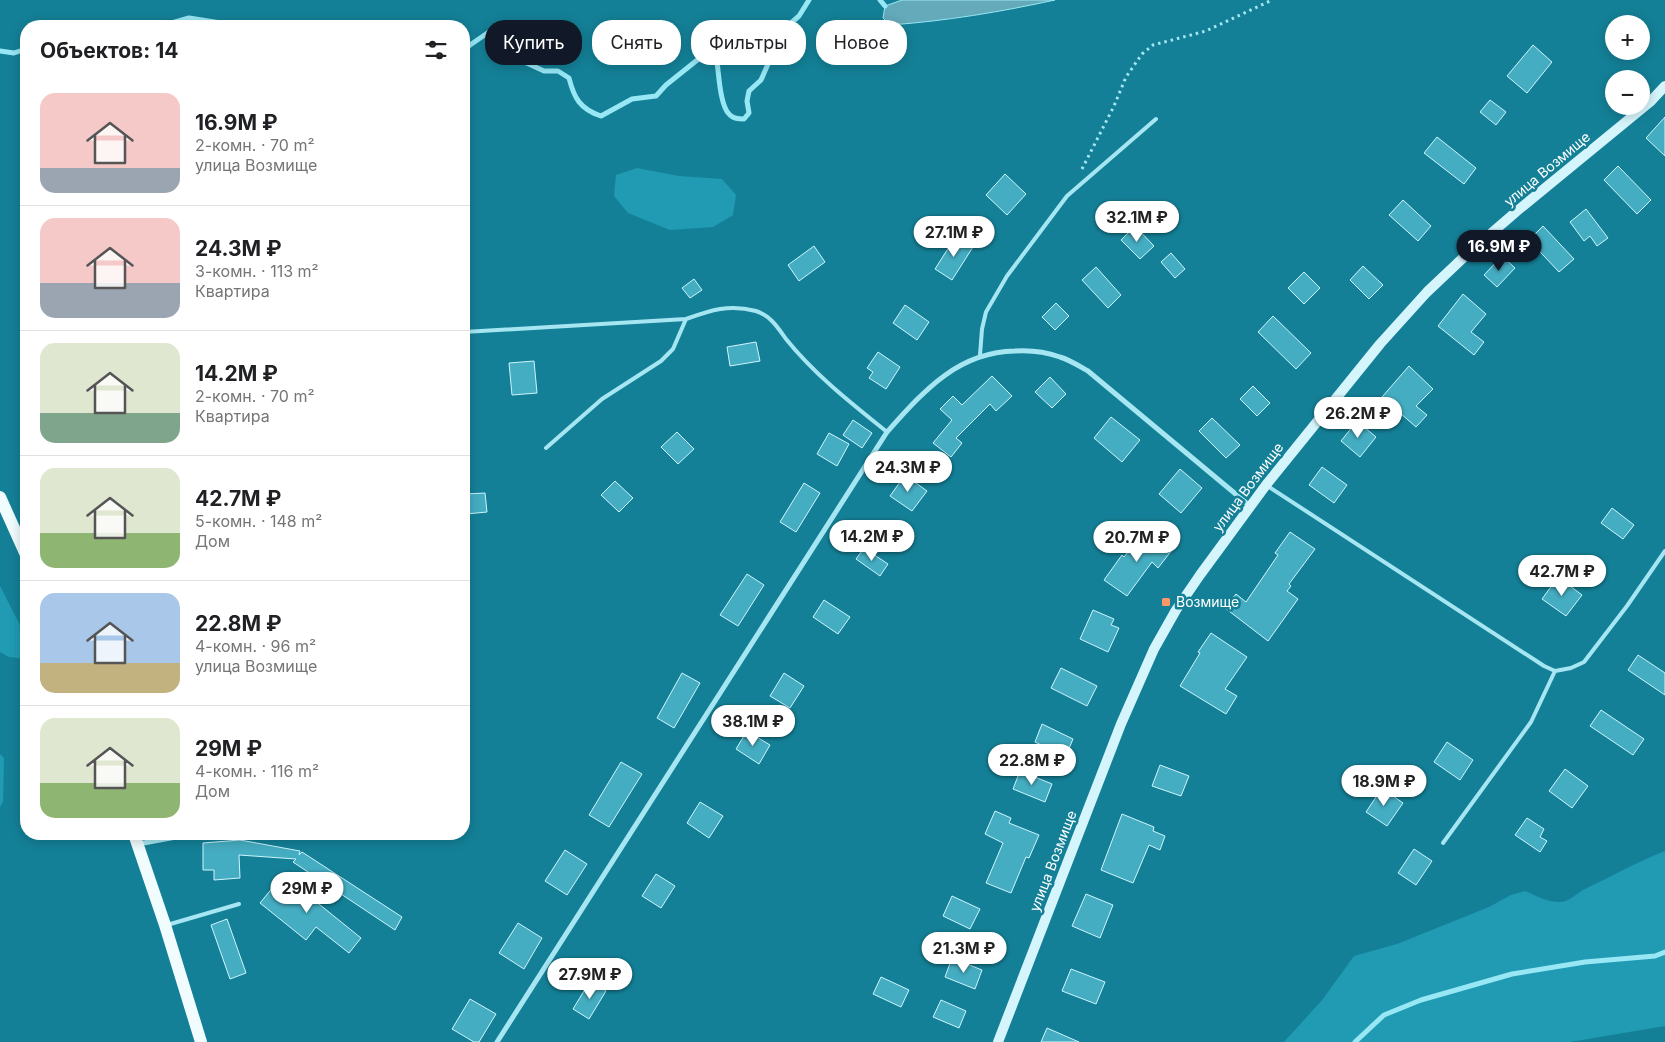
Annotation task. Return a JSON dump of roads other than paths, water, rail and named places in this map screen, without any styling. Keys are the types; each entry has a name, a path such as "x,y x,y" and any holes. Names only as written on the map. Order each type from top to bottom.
{"main road":[{"name":"улица Возмище","path":"998,1042 1121,724 1154,649 1176,610 1266,485 1380,344 1427,292 1465,256 1650,102 1665,86"},
{"path":"0,497 20,542"},
{"path":"136,840 201,1042"}],"street":[{"path":"497,1042 887,432 943,376 980,355 1003,351 1032,350 1061,357 1088,371 1250,506"}],"lane":[{"path":"980,355 982,329 986,312 1007,276 1067,196 1156,119"},
{"path":"470,332 686,319 717,308 736,308 758,312 771,320 802,359 887,432"},
{"path":"546,448 602,399 661,361 673,349 686,319"},
{"path":"1266,485 1544,666 1555,671 1571,668 1584,662 1628,606 1665,551"},
{"path":"1443,843 1531,722 1555,671"},
{"path":"165,925 239,904"}],"waterway":[{"path":"470,45 489,32 500,36 505,46 518,59 544,71 558,71 569,78 579,102 588,110 601,116 632,99 656,96 666,85 701,57 717,62 719,82 726,110 732,117 744,119 749,113 747,101 749,91 761,80 783,30 799,16 809,0"},
{"path":"880,0 885,6"},
{"path":"182,20 189,18 202,20"},
{"path":"0,51 14,53 20,51"},
{"path":"1355,1042 1384,1015 1421,1000 1512,974 1585,962 1655,956 1665,952"}],"place":[{"name":"Возмище","path":"1166,602"}]}
